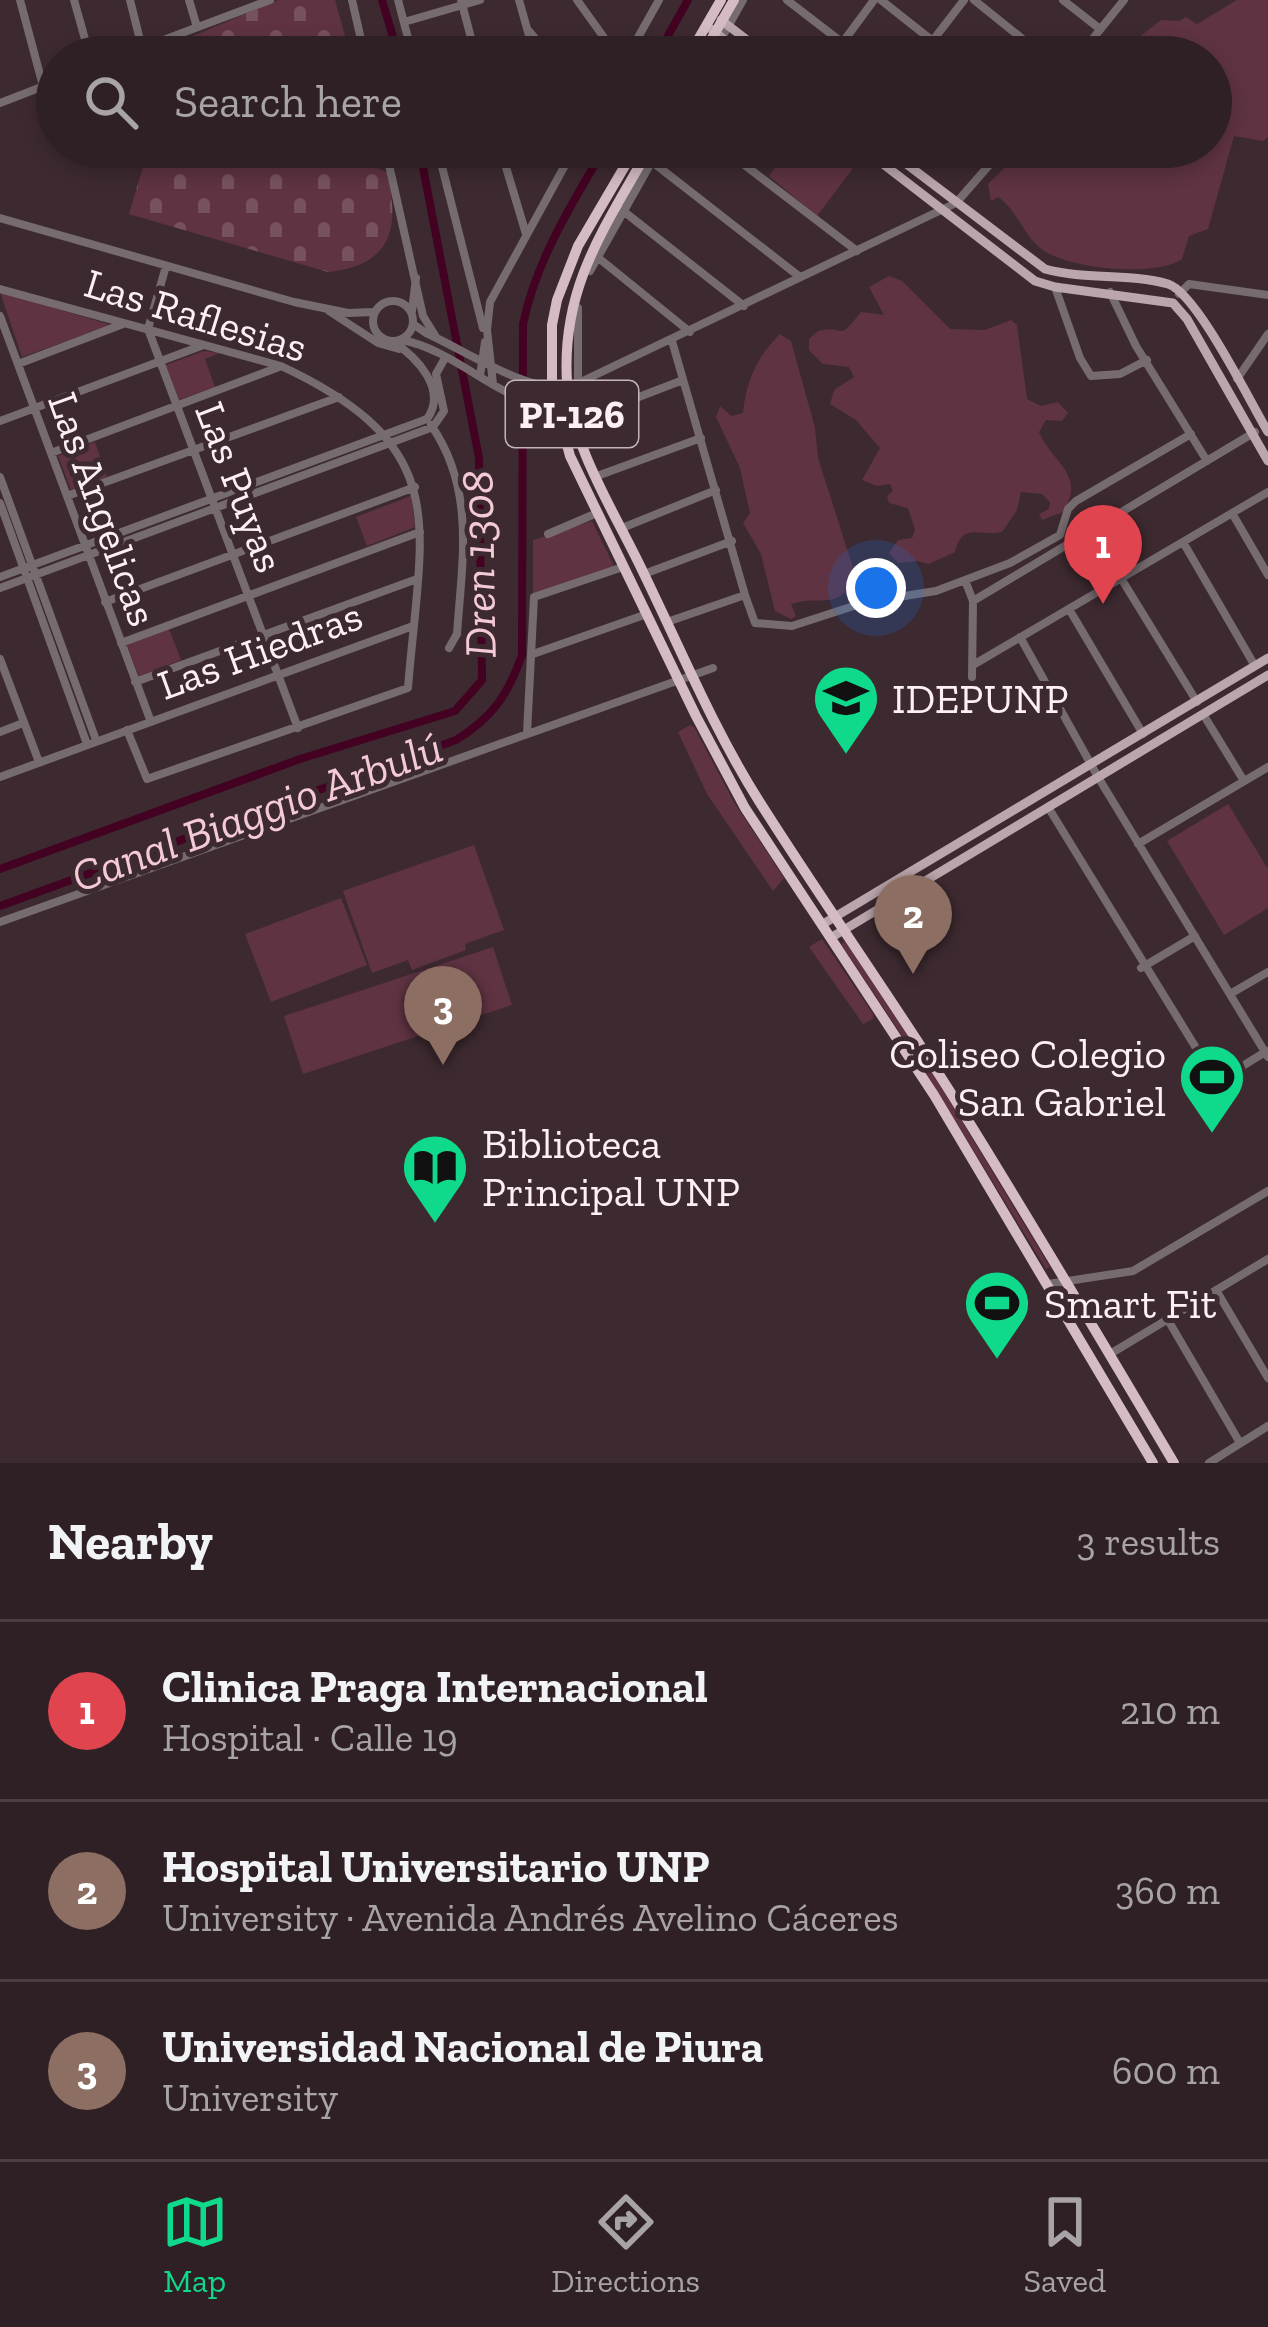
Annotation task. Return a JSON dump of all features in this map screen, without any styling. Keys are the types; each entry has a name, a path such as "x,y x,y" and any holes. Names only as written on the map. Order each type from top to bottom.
{"highway":[{"path":"713,36 722,0"},
{"path":"708,36 739,0"},
{"name":"PI-126","path":"636,168 571,262 552,325 552,389 570,456 678,679"},
{"name":"PI-126","path":"639,168 587,268 568,326 573,415 692,675"},
{"path":"571,262 587,268"},
{"path":"692,675 758,800 846,928 1174,1463"},
{"path":"678,679 745,808 934,1095 1153,1463"}],"main road":[{"path":"718,26 727,36"},
{"path":"718,26 734,36"},
{"path":"888,168 1020,270 1054,287 1172,303 1186,319 1268,461"},
{"path":"911,168 1045,269 1162,283 1182,291 1266,429"},
{"path":"823,924 1268,658"},
{"path":"832,937 1268,676"}],"street":[{"path":"20,0 36,60"},
{"path":"74,0 84,36"},
{"path":"130,0 139,36"},
{"path":"189,0 197,27"},
{"path":"173,36 243,5 270,0"},
{"path":"352,0 360,36"},
{"path":"398,0 408,36"},
{"path":"404,22 480,0"},
{"path":"520,0 529,36"},
{"path":"577,0 605,36"},
{"path":"636,36 659,0"},
{"path":"787,0 833,36"},
{"path":"848,36 877,0 926,36"},
{"path":"935,36 964,0"},
{"path":"974,0 1019,36"},
{"path":"1063,0 1100,29"},
{"path":"1094,36 1124,0"},
{"path":"461,2 470,36"},
{"path":"716,36 718,26"},
{"path":"527,28 534,36"},
{"path":"0,103 36,89"},
{"path":"390,168 423,316 442,340"},
{"path":"442,168 485,341 477,358 478,375"},
{"path":"506,168 526,235"},
{"path":"498,386 487,320 496,290 563,168"},
{"path":"665,168 801,278"},
{"path":"749,168 857,250"},
{"path":"398,302 442,340 477,358 552,389 573,386 956,203 987,168"},
{"path":"620,208 744,306"},
{"path":"0,218 348,313 374,312 384,303 398,302 415,279"},
{"path":"594,254 690,332"},
{"path":"148,329 166,266"},
{"path":"398,341 412,318 415,279"},
{"path":"1172,303 1189,284 1268,295"},
{"path":"1054,287 1091,376 1120,374 1147,360"},
{"name":"Las Raflesias","path":"0,289 281,366 339,397 387,439 415,487 420,532 408,688 298,728"},
{"path":"475,295 496,290"},
{"path":"1110,292 1136,346 1207,461"},
{"path":"320,307 378,343 407,351"},
{"path":"373,327 374,312"},
{"path":"348,313 373,327 380,338 424,346 537,405 573,415 683,380"},
{"name":"Las Angelicas","path":"0,316 151,722"},
{"path":"17,364 124,323"},
{"name":"Las Puyas","path":"148,329 298,728"},
{"path":"1236,380 1268,334"},
{"path":"398,341 430,382 430,423 451,459 464,509 457,634 449,648"},
{"path":"671,341 755,622 780,628 866,602 937,590 1010,563 1060,536 1068,509 1076,501 1192,434"},
{"path":"0,421 203,345"},
{"path":"0,588 30,572 430,423 444,411 436,374 446,359"},
{"path":"51,453 281,366"},
{"path":"67,496 339,397"},
{"path":"973,602 1266,429"},
{"path":"597,476 701,438"},
{"path":"0,477 92,742"},
{"path":"105,602 415,487"},
{"path":"622,528 716,490"},
{"path":"973,665 1268,492"},
{"path":"0,503 30,572"},
{"path":"548,534 597,513"},
{"path":"1232,513 1268,575"},
{"path":"1092,531 1197,702"},
{"path":"121,643 420,532"},
{"path":"644,574 732,541"},
{"path":"1183,542 1255,666"},
{"path":"527,733 534,597 624,566"},
{"path":"0,577 30,572"},
{"path":"135,682 417,579"},
{"path":"965,580 973,602 972,677"},
{"path":"667,622 745,595"},
{"path":"1069,609 1143,734"},
{"path":"533,655 647,614"},
{"name":"Las Hiedras","path":"0,777 413,626"},
{"path":"1020,637 1098,777 1267,1054 1194,1096"},
{"path":"0,659 4,685 39,762"},
{"path":"0,922 713,668"},
{"path":"1203,714 1244,781"},
{"path":"0,732 23,724"},
{"path":"127,730 147,779 298,728"},
{"path":"1138,844 1268,766"},
{"path":"1048,806 1217,1082"},
{"path":"1144,966 1195,936"},
{"path":"1230,994 1268,972"},
{"path":"1048,1284 1133,1271 1268,1191"},
{"path":"1110,1354 1268,1259"},
{"path":"1216,1290 1268,1378"},
{"path":"1168,1320 1240,1443"},
{"path":"1209,1463 1268,1426"}],"green space":[{"path":"278,0 335,0 345,36 193,36"},
{"path":"1237,0 1268,0 1268,137 1263,141 1234,136 1232,143 1232,36 1141,36 1161,20 1186,17 1197,24"},
{"path":"143,168 377,168 387,172 392,210 387,240 379,252 350,268 328,272 129,214"},
{"path":"775,168 853,168 817,216 769,176"},
{"path":"1004,168 1225,168 1208,229 1189,236 1182,259 1152,268 1109,268 1051,255 998,197 991,201 988,184"},
{"path":"889,276 902,281 950,329 985,330 1011,320 1017,325 1027,399 1041,406 1058,402 1068,413 1062,421 1046,420 1039,432 1069,478 1071,488 1063,512 1042,520 1039,514 1049,509 1050,502 1042,494 1021,492 1017,510 1002,532 967,533 955,552 929,564 898,563 889,553 898,540 912,538 915,530 908,508 889,503 890,484 877,486 862,480 880,448 856,420 830,404 834,390 854,377 849,367 823,364 809,350 809,339 818,331 844,330 861,312 884,315 869,287"},
{"path":"0,292 111,325 22,357"},
{"path":"780,334 791,341 815,428 818,458 855,574 836,598 791,604 796,616 791,619 775,611 761,554 743,523 750,513 740,468 716,417 720,406 731,416 743,413 754,370"},
{"path":"204,351 220,353 205,359 215,387 179,400 166,365"},
{"path":"95,442 107,477 71,490 58,456"},
{"path":"411,496 415,527 367,546 356,517"},
{"path":"592,521 614,566 533,594 533,540"},
{"path":"169,629 181,660 139,676 127,645"},
{"path":"690,725 784,878 773,891 707,794 678,732"},
{"path":"1228,804 1268,869 1268,908 1224,935 1167,841"},
{"path":"474,845 504,930 412,970 408,960 372,973 343,891"},
{"path":"341,898 367,965 271,1002 245,934"},
{"path":"822,939 873,1019 863,1024 809,947"},
{"path":"845,941 909,1034 1050,1267 1046,1269 841,944"},
{"path":"493,947 512,1005 303,1074 284,1016"}],"waterway":[{"name":"Dren 1308","path":"382,0 393,36"},
{"name":"Canal Biaggio Arbulú","path":"668,36 688,0"},
{"name":"Dren 1308","path":"0,869 300,759 455,711 482,680 479,458 423,168"},
{"name":"Canal Biaggio Arbulú","path":"0,906 456,740 497,704 522,655 523,324 546,254 593,168"}],"place":[{"name":"Clinica Praga Internacional","path":"1103,604"},
{"name":"IDEPUNP","path":"846,757"},
{"name":"Hospital Universitario UNP","path":"913,974"},
{"name":"Universidad Nacional de Piura","path":"443,1065"},
{"name":"Coliseo Colegio San Gabriel","path":"1212,1136"},
{"name":"Biblioteca Principal UNP","path":"435,1226"},
{"name":"Smart Fit","path":"997,1362"}]}
